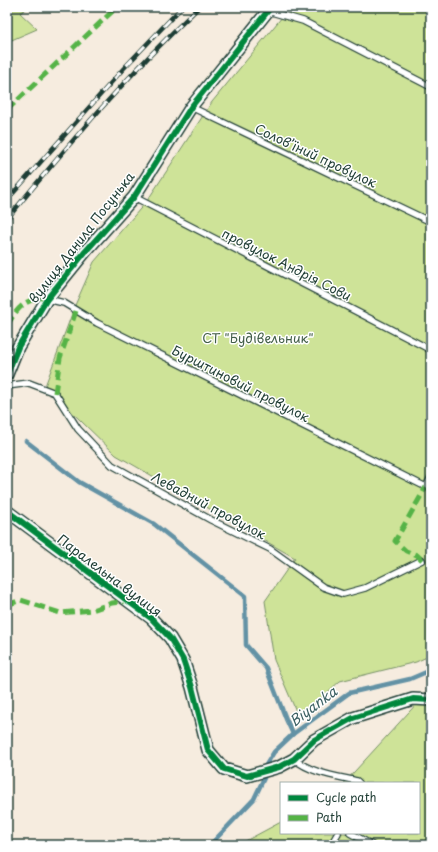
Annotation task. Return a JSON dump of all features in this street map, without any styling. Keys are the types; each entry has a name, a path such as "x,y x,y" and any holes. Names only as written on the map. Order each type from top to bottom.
{"street":[{"name":"вулиця Данила Посунька","path":"7,374 18,347 47,299 85,252 134,197 191,107 270,9"},
{"name":"Паралельна вулиця","path":"7,511 151,618 170,638 183,660 192,687 208,750 224,769 247,776 279,767 294,759 314,740 353,718 412,699 431,700"}],"lane":[{"path":"270,9 303,21 431,87"},
{"name":"Соловʼїний провулок","path":"191,107 431,222"},
{"name":"провулок Андрія Сови","path":"134,197 431,350"},
{"name":"Бурштиновий провулок","path":"47,299 64,303 97,324 426,487 431,477"},
{"name":"Левадний провулок","path":"7,386 29,383 55,393 78,429 112,465 211,520 270,549 323,587 343,594 365,588 422,560"},
{"path":"294,759 303,766 333,776 358,782"},
{"path":"331,845 337,834"},
{"path":"352,834 372,845"}],"green space":[{"path":"9,7 29,7 20,13 37,29 7,42 7,9"},
{"name":"СТ \"Будівельник\"","path":"292,7 431,7 431,580 429,581 431,583 431,655 416,662 340,681 299,718 274,660 265,601 295,558 116,455 45,386 76,303 94,262 147,201 212,102 287,11"},
{"path":"431,688 431,845 238,845 280,823 280,834 420,834 420,782 345,782"}],"waterway":[{"path":"26,441 79,482 154,524 245,596 246,645 266,668 293,734"},
{"name":"Biyanka","path":"266,765 274,752 293,734 349,693 410,679 431,670"},
{"name":"Biyanka","path":"210,845 254,799 264,778"}],"railway":[{"path":"7,200 124,68 182,7"},
{"path":"7,219 100,110 148,58 199,7"}],"marked path":[{"path":"7,110 117,7"},
{"path":"7,325 15,313 23,305 33,300 47,299"},
{"path":"55,393 60,358 76,311"},
{"path":"422,560 417,555 406,551 395,541 426,487"},
{"path":"7,605 21,600 60,613 92,610 112,603 128,601"}],"cycle path":[{"path":"7,374 18,347 47,299 85,252 134,197 191,107 271,7"},
{"path":"7,511 151,618 170,638 183,660 192,687 208,750 224,769 247,776 279,767 294,759 314,740 353,718 413,699 431,700"}]}
